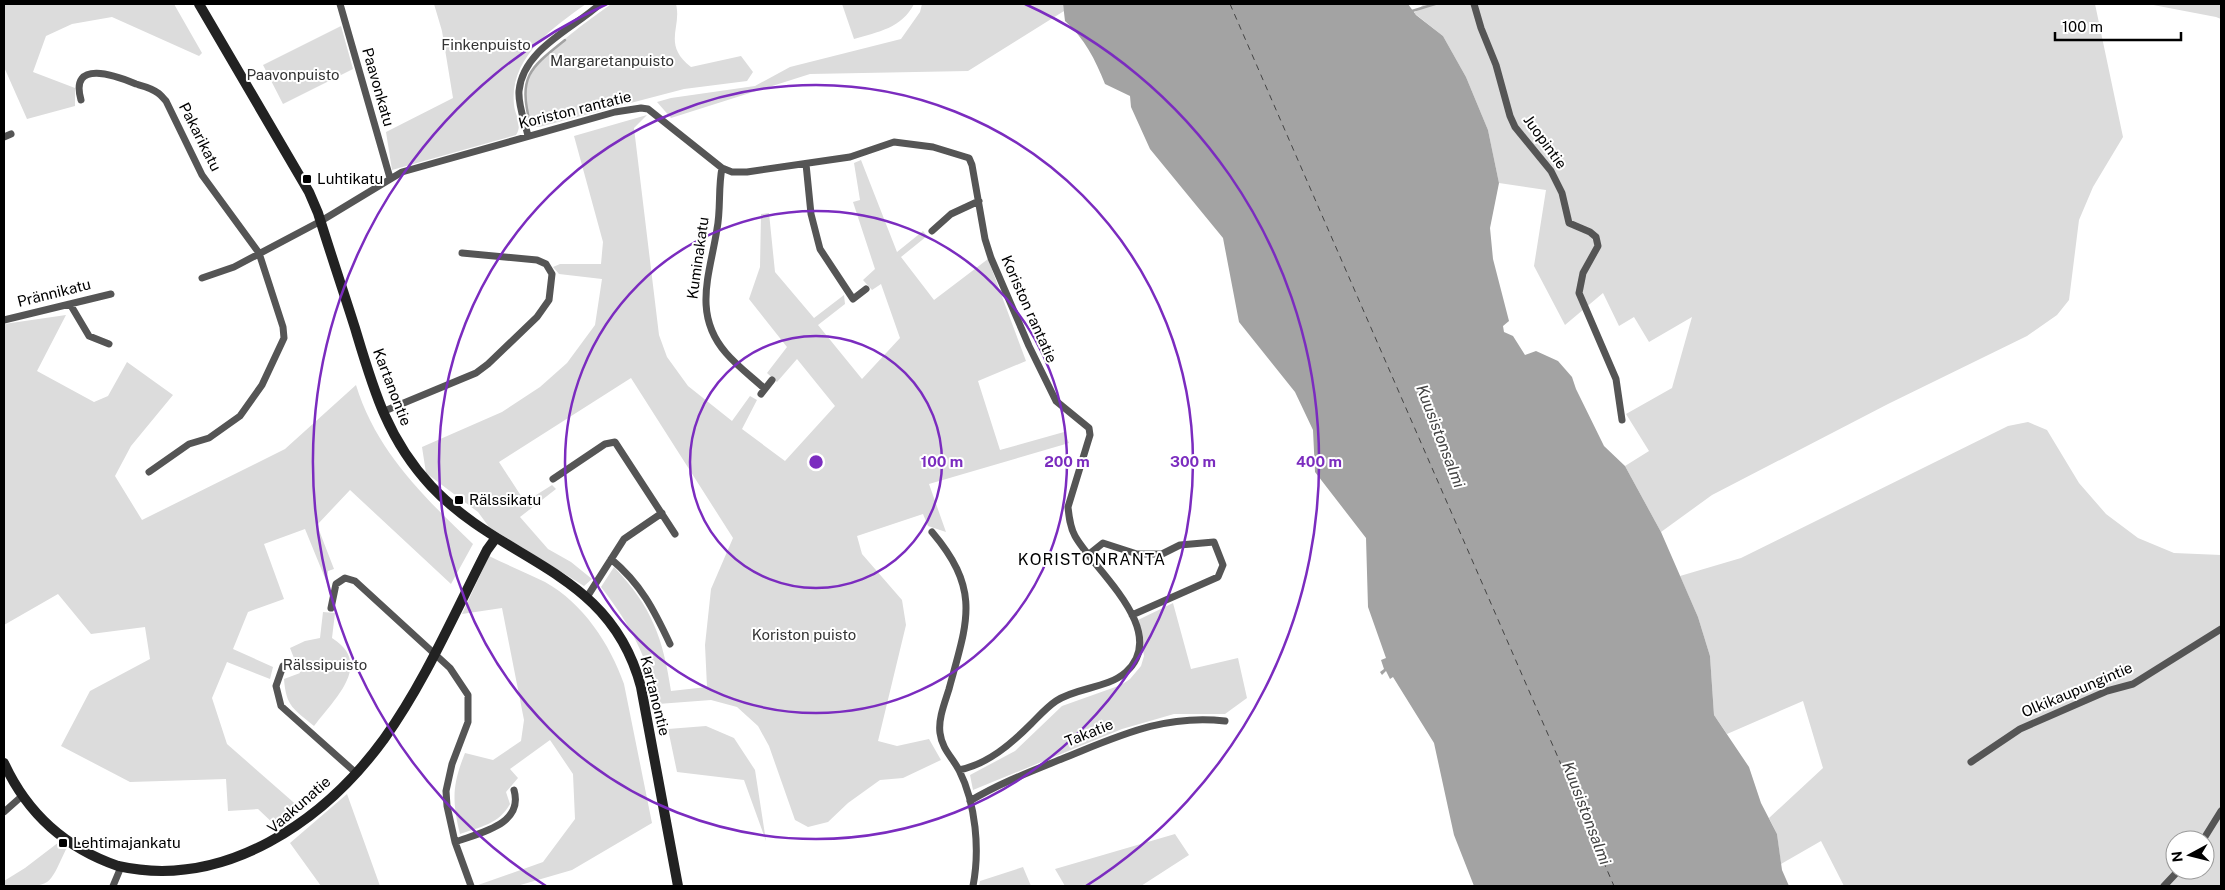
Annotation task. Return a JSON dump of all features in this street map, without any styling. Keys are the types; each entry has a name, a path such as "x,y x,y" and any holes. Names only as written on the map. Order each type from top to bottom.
{"street":[{"name":"Kartanontie","path":"198,4 306,187 321,221 382,412 398,444 431,486 456,509 495,539 554,572 587,597 617,632 636,668 678,886"},
{"name":"Paavonkatu","path":"340,4 390,178"},
{"path":"528,136 519,92 526,68 546,46 600,4"},
{"name":"Juopintie","path":"1474,4 1515,127 1551,171 1562,193 1568,223 1590,232 1596,237 1598,246 1583,274 1579,294 1616,379 1622,420"},
{"name":"Pakarikatu","path":"81,100 79,92 83,79 97,72 112,74 158,92 166,101 202,175 259,253"},
{"name":"Koriston rantatie","path":"321,221 390,178 415,168 595,117 641,108 657,115 722,168 732,172 748,172 856,155 894,142 933,147 969,158 991,258 1056,401 1089,428 1090,435 1068,507 1075,536 1088,555 1121,594 1132,615 1138,651 1136,660 1125,673 1056,701 1009,745 993,756 959,770"},
{"path":"806,164 811,214 820,249 853,299 866,289"},
{"name":"Kuminakatu","path":"722,168 718,222 706,294 706,319 715,339 763,392 772,380"},
{"path":"932,231 950,214 979,201"},
{"path":"202,278 234,267 321,221"},
{"path":"149,472 188,444 210,438 231,423 247,408 262,386 283,344 284,333 259,253"},
{"path":"382,412 482,370 537,317 549,300 553,280 546,264 537,260 462,253"},
{"name":"Prännikatu","path":"4,320 111,294"},
{"path":"70,304 89,336 109,344"},
{"path":"553,478 610,441 615,442 675,534"},
{"path":"587,597 632,532 662,512"},
{"path":"932,532 955,567 967,603 962,639 940,724 942,744 959,770 970,801 975,844 973,886"},
{"name":"Vaakunatie","path":"4,763 22,796 41,819 68,841 121,867 156,874 183,875 211,872 246,860 287,838 356,773 394,724 435,652 487,550 495,539"},
{"path":"1088,555 1103,543 1136,554 1162,554 1180,545 1214,542 1224,565 1218,577 1132,615"},
{"path":"611,560 636,583 651,603 670,644"},
{"path":"330,608 336,584 345,578 355,581 435,652 458,678 469,703 468,722 452,764 446,791 449,818 455,842 471,886"},
{"name":"Olkikaupungintie","path":"1971,762 2020,729 2107,691 2133,684 2221,629"},
{"path":"284,666 276,686 281,706 356,773"},
{"name":"Takatie","path":"970,801 999,784 1149,725 1203,718 1225,721"},
{"path":"455,842 496,826 508,818 515,806 514,790"},
{"path":"4,812 22,796"},
{"path":"2209,830 2221,811"},
{"path":"113,886 121,867"}],"green space":[{"path":"4,4 174,4 202,53 199,56 112,17 72,24 46,36 33,72 75,88 75,106 27,119 4,67"},
{"name":"Finkenpuisto","path":"434,4 586,4 560,23 535,46 518,73 514,88 514,105 519,124 516,135 392,170 386,132 453,98 442,31"},
{"name":"Margaretanpuisto","path":"611,4 676,4 675,43 682,59 691,67 741,56 753,72 747,81 684,89 539,127 533,126 525,98 528,78 547,55 561,42"},
{"path":"842,4 914,4 903,19 896,24 854,39"},
{"path":"922,4 1063,4 1064,11 968,71 810,74 671,118 657,102 671,98 755,86 790,67 901,39 920,12"},
{"path":"1424,4 2095,4 2123,137 2093,187 2079,220 2069,300 2057,315 2027,336 1888,404 1712,495 1661,532 1625,466 1649,451 1626,414 1672,388 1692,317 1649,342 1634,317 1619,326 1603,293 1565,325 1534,266 1546,190 1499,183 1488,130 1466,77 1443,36 1414,13"},
{"path":"2148,4 2221,4 2221,19 2216,17"},
{"name":"Paavonpuisto","path":"341,26 353,69 283,104 263,65"},
{"name":"Koriston puisto","path":"647,115 634,128 659,335 667,357 688,386 732,421 750,396 757,400 742,429 785,461 835,406 797,359 777,382 767,373 787,347 749,299 760,267 761,214 769,213 775,272 814,318 844,295 845,304 818,325 862,379 900,338 881,284 872,290 863,280 875,269 853,202 860,200 854,163 861,160 897,252 923,231 927,236 901,257 934,300 988,259 1026,361 978,381 1000,450 1064,432 1069,443 929,484 946,532 928,526 923,514 857,536 862,554 902,600 906,625 878,741 897,746 929,739 941,760 903,778 880,780 848,803 828,822 808,827 795,820 769,746 758,726 737,707 711,700 658,704 637,642 601,587 614,567 638,596 654,624 664,655 671,691 707,687 705,645 711,589 733,538 631,378 499,462 525,502 552,485 556,489 520,517 548,549 571,562 592,579 584,586 489,527 478,512 426,473 422,447 502,412 540,387 567,363 595,325 602,279 559,274 553,267 560,264 601,264 603,242 574,136"},
{"path":"66,315 37,371 94,402 108,396 127,362 173,395 131,446 115,476 142,520 285,449 356,385 365,409 389,452 437,509 473,544 451,584 350,490 317,525 334,569 328,571 327,583 305,529 264,544 284,599 248,612 233,649 273,667 270,679 227,662 212,698 227,744 300,808 277,827 258,809 228,811 226,779 130,782 61,746 90,691 150,659 145,627 91,634 58,594 4,625 4,324"},
{"path":"2028,422 2047,430 2079,483 2106,514 2138,538 2174,553 2221,555 2221,886 1844,886 1821,841 1781,864 1777,834 1769,818 1823,768 1803,701 1727,734 1714,715 1710,656 1698,617 1680,576 1741,558 2008,426"},
{"path":"489,556 545,582 559,591 583,613 603,640 624,684 652,823 572,870 517,886 478,885 543,862 575,819 573,774 550,740 510,769 518,778 506,792 510,804 506,811 482,827 460,834 455,793 465,753 493,760 521,741 524,720 502,608 462,614"},
{"path":"1173,603 1191,669 1238,658 1247,698 1225,714 1174,714 1122,729 973,790 970,775 1015,751 1062,706 1121,685 1130,679 1141,666 1144,656 1138,620"},
{"name":"Rälssipuisto","path":"323,612 335,613 332,638 344,648 350,659 350,670 340,693 314,726 292,707 287,696 284,679 300,673 290,648 305,641 320,638"},
{"path":"706,726 734,738 755,770 766,841 744,780 677,772 668,729"},
{"path":"347,794 380,886 321,886 290,843"},
{"path":"1175,834 1189,855 1141,886 1065,886 1055,869"},
{"path":"59,842 67,847 51,878 46,883 31,886 4,886 4,881 25,868"},
{"path":"1023,867 1031,886 979,886 980,881"}],"water":[{"name":"Kuusistonsalmi","path":"1063,4 1408,4 1416,15 1443,36 1466,77 1488,130 1499,183 1490,228 1493,259 1509,321 1503,326 1504,332 1513,336 1525,355 1536,351 1558,361 1572,377 1604,446 1625,466 1661,532 1698,617 1710,656 1714,715 1749,767 1761,803 1777,834 1782,870 1789,886 1474,886 1454,835 1434,743 1393,677 1390,679 1386,671 1382,675 1380,672 1384,669 1381,660 1386,658 1368,607 1366,538 1315,472 1313,430 1295,392 1239,322 1223,238 1150,149 1131,107 1130,96 1105,84 1089,50 1065,21"}],"waterway":[{"path":"1412,11 1435,4"},
{"path":"530,123 525,94 530,74 543,58 565,40"}],"ferry route":[{"path":"1230,4 1614,886"}],"place":[{"name":"Luhtikatu","path":"307,179"},
{"name":"Rälssikatu","path":"459,500"},
{"name":"Lehtimajankatu","path":"63,843"}],"district":[{"name":"KORISTONRANTA","path":"1092,559"}]}
